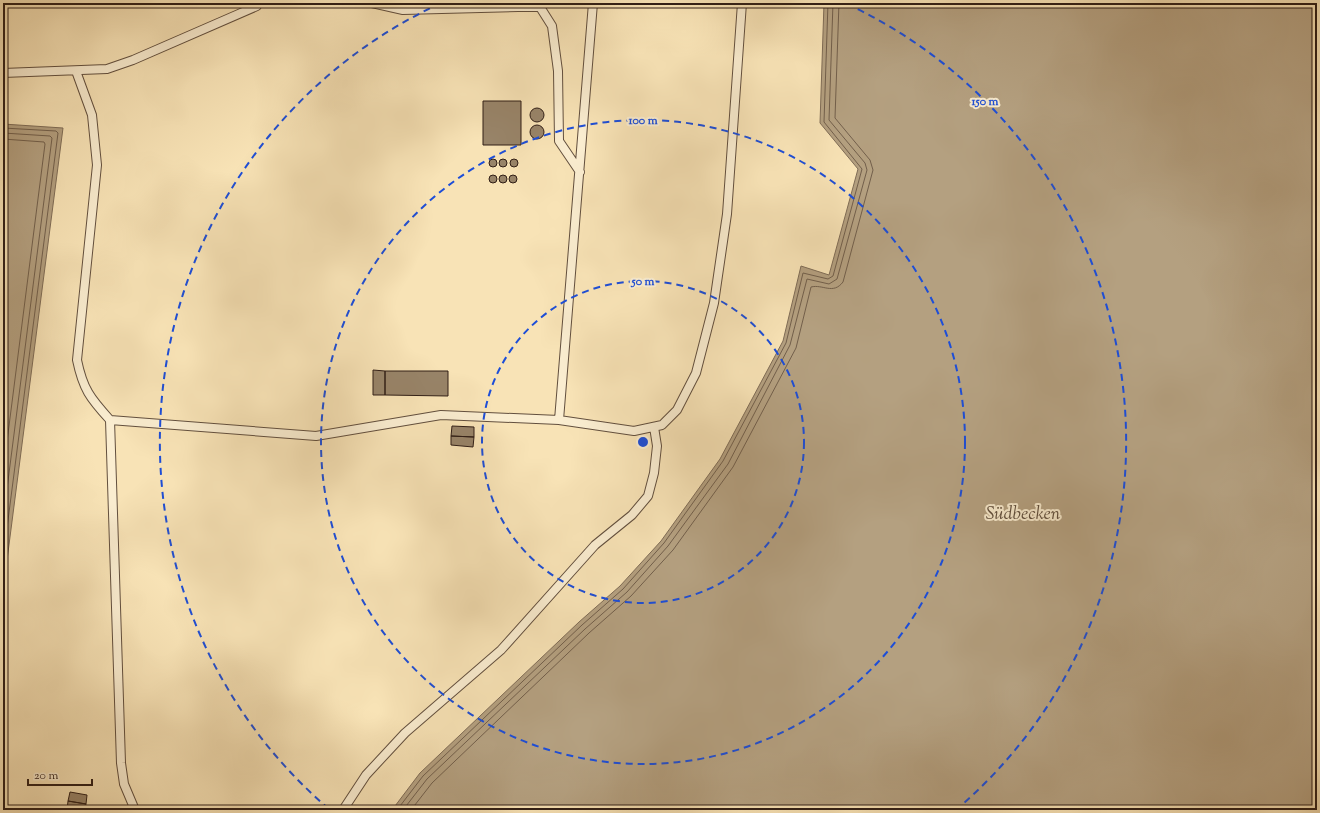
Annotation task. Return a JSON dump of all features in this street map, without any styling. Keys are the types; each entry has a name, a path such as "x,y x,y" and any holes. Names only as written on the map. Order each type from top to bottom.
{"lane":[{"path":"3,72 107,69 133,60 257,6 258,3"},
{"path":"372,3 403,10 518,5 540,7 552,26 558,71 559,140 580,172"},
{"path":"559,420 580,172 592,3"},
{"path":"110,420 316,436 441,415 559,420 634,431 662,425 677,410 696,373 714,303 727,214 742,3"},
{"path":"76,71 92,115 96,165 77,360 82,382 85,388 92,400 110,420 120,763 124,784 134,810"},
{"path":"343,810 366,775 405,733 501,650 595,545 632,515 648,496 654,474 657,446 654,427"}],"water":[{"name":"Südbecken","path":"824,3 1317,3 1317,810 392,810 420,773 579,622 620,586 661,541 720,459 783,341 801,266 829,275 858,169 820,123"},
{"path":"3,124 63,128 3,591"}],"building":[{"path":"483,101 521,101 521,145 483,145"},
{"path":"537,108 542,110 544,115 542,120 537,122 532,120 530,115 532,110"},
{"path":"537,125 542,127 544,132 542,137 537,139 532,137 530,132 532,127"},
{"path":"491,159 495,159 497,163 495,167 491,167 489,165 489,161"},
{"path":"501,159 505,159 507,163 505,167 501,167 499,165 499,161"},
{"path":"514,159 517,160 517,166 514,167 511,166 510,163 511,160"},
{"path":"491,175 495,175 497,179 495,183 491,183 489,181 489,177"},
{"path":"503,175 506,176 506,182 503,183 500,182 499,179 500,176"},
{"path":"511,175 515,175 517,179 515,183 511,183 509,181 509,177"},
{"path":"373,370 385,371 385,395 373,395"},
{"path":"385,371 448,371 448,396 385,395"},
{"path":"452,426 474,427 474,437 451,436"},
{"path":"451,436 474,437 473,447 451,445"},
{"path":"70,792 87,795 86,804 68,801"},
{"path":"68,801 86,804 85,810 67,810"}]}
